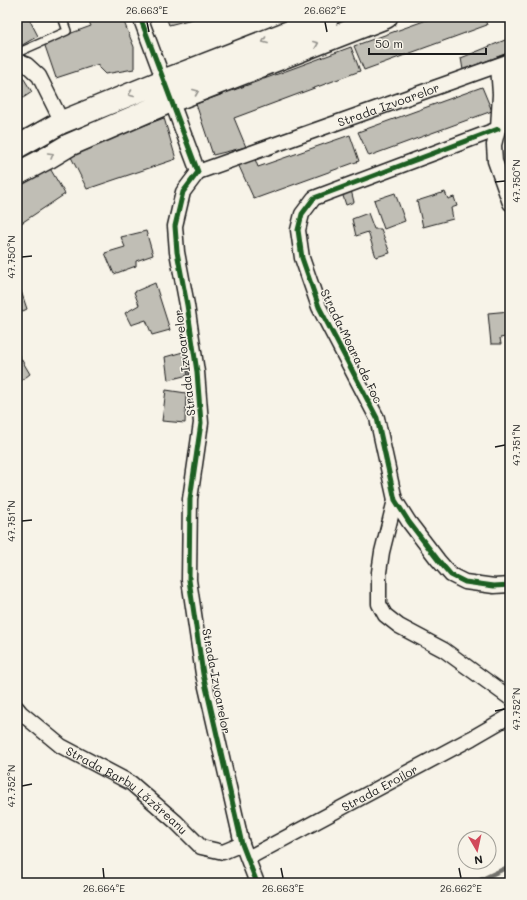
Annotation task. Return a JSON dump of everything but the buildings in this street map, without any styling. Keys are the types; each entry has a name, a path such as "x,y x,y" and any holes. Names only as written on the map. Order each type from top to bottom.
{"main road":[{"path":"17,147 62,122 328,17"},
{"path":"17,174 69,145 171,101 386,17"}],"street":[{"path":"140,17 198,172"},
{"path":"17,61 27,65 39,76 62,122"},
{"path":"504,64 500,94 498,129 494,145 495,161 510,203"},
{"name":"Strada Izvoarelor","path":"257,883 242,844 203,674 189,580 190,499 200,423 197,372 177,252 175,226 183,192 198,172 504,64"},
{"name":"Strada Moara de Foc","path":"498,129 314,198 302,214 298,230 302,258 319,307 377,418 395,500 409,522 451,575 466,582 494,586 510,585"},
{"path":"395,500 382,552 379,572 379,604 385,616 399,626 444,650 510,698"},
{"name":"Strada Barbu Lăzăreanu","path":"17,708 61,746 131,783 176,822 201,847 223,852 242,844"},
{"name":"Strada Eroilor","path":"248,858 472,738 510,716"}],"lane":[{"path":"17,53 67,31 62,17"}],"waterway":[{"path":"474,883 510,866"}],"cycle path":[{"path":"140,17 198,172 183,192 175,226 177,252 197,372 201,423 190,499 189,580 203,674 242,844 257,883"},
{"path":"498,129 314,198 302,214 298,230 302,258 319,307 377,418 395,500 409,522 451,575 465,582 494,586 510,585"}]}
